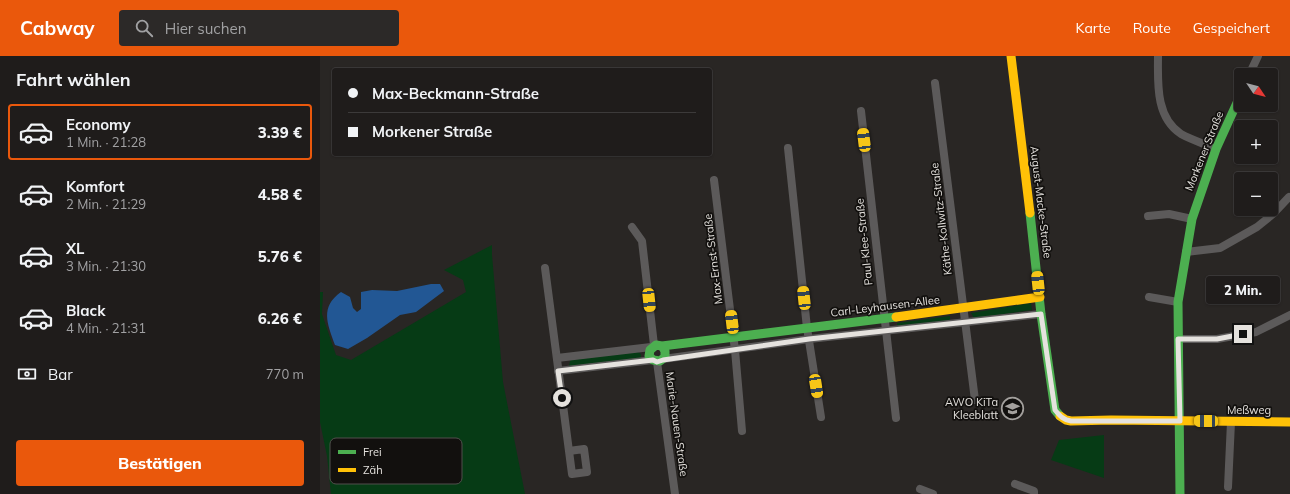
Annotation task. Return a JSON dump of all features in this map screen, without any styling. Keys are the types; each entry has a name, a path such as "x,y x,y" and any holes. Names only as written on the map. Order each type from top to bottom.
{"street":[{"name":"August-Macke-Straße","path":"1011,56 1041,314 1055,410 1059,416 1065,420 1111,420"},
{"path":"1158,56 1158,86 1160,102 1164,114 1181,133 1216,149"},
{"path":"1252,68 1256,57"},
{"name":"Käthe-Kollwitz-Straße","path":"935,83 975,400"},
{"name":"Morkener Straße","path":"1180,494 1178,302 1192,219 1216,149 1234,109"},
{"name":"Paul-Klee-Straße","path":"861,111 896,418"},
{"path":"788,148 807,328 821,417"},
{"name":"Max-Ernst-Straße","path":"714,180 735,350 742,431"},
{"path":"1186,252 1220,248 1257,227 1273,214 1288,197"},
{"path":"1148,216 1169,214 1192,219"},
{"path":"632,227 642,241 656,346 666,354 658,361"},
{"path":"545,268 569,451"},
{"name":"Carl-Leyhausen-Allee","path":"557,358 733,338 963,309 1040,297"},
{"path":"1149,297 1178,302"},
{"path":"558,371 658,361 809,339 1041,314"},
{"path":"1178,339 1217,339 1256,332 1290,316"},
{"path":"656,346 650,350 649,356 658,361"},
{"name":"Marie-Nauen-Straße","path":"658,361 675,492"},
{"name":"Meßweg","path":"1111,420 1290,422"},
{"path":"1228,487 1231,422"},
{"path":"1015,484 1034,490 1034,494"},
{"path":"920,489 933,494"}],"green space":[{"path":"492,245 503,382 525,494 331,494 327,456 320,422 320,292 323,292 322,314 336,355 351,360 466,292 463,280 444,270"},
{"path":"1031,303 1032,310 974,318 971,313"},
{"path":"950,316 950,320 948,321 899,327 897,325 897,323"},
{"path":"638,352 641,354 641,358 569,366 571,360"},
{"path":"1104,435 1104,478 1051,460 1059,440"}],"water":[{"path":"431,284 440,284 444,291 416,312 400,315 348,349 335,345 327,316 330,304 341,292 350,297 353,308 357,312 361,309 361,292 372,290 397,291"}],"traffic: fast":[{"path":"1180,494 1178,302 1192,219 1216,149 1234,109"},
{"path":"1030,213 1041,314 1055,410 1060,416"},
{"path":"662,346 665,351 665,357 660,361 653,360 649,356 650,350 656,345 662,346 896,317"}],"traffic: slow":[{"path":"1011,56 1030,213"},
{"path":"896,317 1040,297"},
{"path":"1060,416 1071,421 1290,422"}],"place":[{"name":"AWO KiTa Kleeblatt","path":"1013,408"}],"route":[{"path":"562,398 558,371 653,360 657,362 809,339 1041,314 1055,410 1059,416 1065,420 1071,421 1180,421 1178,339 1217,339 1243,334"}]}
